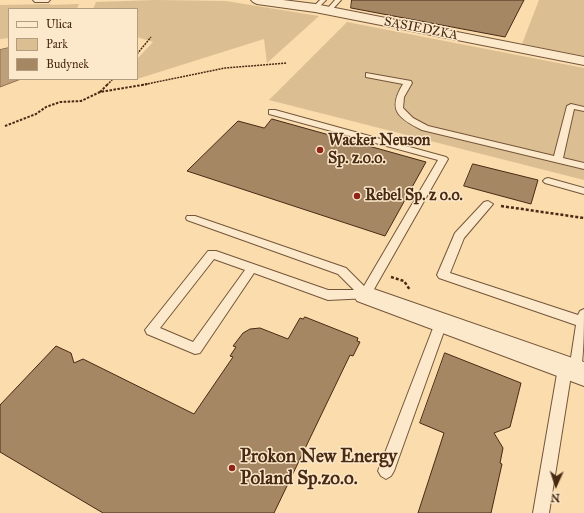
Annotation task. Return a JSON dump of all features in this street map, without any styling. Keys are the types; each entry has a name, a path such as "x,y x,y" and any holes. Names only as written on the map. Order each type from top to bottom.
{"street":[{"path":"39,0 44,0"},
{"name":"SĄSIEDZKA","path":"257,0 322,6 584,61"},
{"path":"366,295 575,371"}],"lane":[{"path":"322,6 338,0"},
{"path":"369,75 408,83 399,98 400,112 408,120 425,128 584,166"},
{"path":"558,160 571,106 584,109"},
{"path":"272,112 443,159 366,295"},
{"path":"548,181 584,191"},
{"path":"488,204 459,236 443,275 584,320 575,371 541,513"},
{"path":"191,218 342,271 366,295"},
{"path":"252,268 195,349 151,330 212,254 252,268 328,295 366,295"},
{"path":"386,471 441,323"}],"path":[{"path":"138,53 152,37"},
{"path":"5,126 36,114 46,107 60,102 81,101 100,92 176,79 225,68 287,63"},
{"path":"100,92 112,80"},
{"path":"488,204 584,218"}],"green space":[{"path":"156,0 226,1 319,16 267,63 264,39 138,79 138,58 153,42 138,37 138,8 93,8 96,2"},
{"path":"539,0 584,0 584,56 522,44"},
{"path":"79,4 77,8 8,8 8,38 0,39 0,5"},
{"path":"347,22 584,68 584,180 269,100"}],"shaded area":[{"path":"8,48 8,80 18,80 0,87 0,50"}],"building":[{"path":"352,0 524,0 505,37 351,8"},
{"path":"272,119 426,162 385,236 187,171 238,121 264,128"},
{"path":"473,164 538,180 531,204 464,186"},
{"path":"305,317 358,338 357,341 360,342 353,356 350,355 274,513 103,513 0,452 0,405 56,346 71,353 74,363 83,359 194,414 233,357 230,356 236,347 233,346 243,333 250,329 260,328 288,339 300,318 303,319"},
{"path":"445,353 521,383 510,427 494,433 503,448 500,463 502,464 491,513 418,513 444,433 420,423"}],"place":[{"name":"Wacker Neuson Sp. z.o.o.","path":"320,150"},
{"name":"Rebel Sp. z o.o.","path":"357,196"},
{"name":"Prokon New Energy Poland Sp.zo.o.","path":"232,468"}]}
